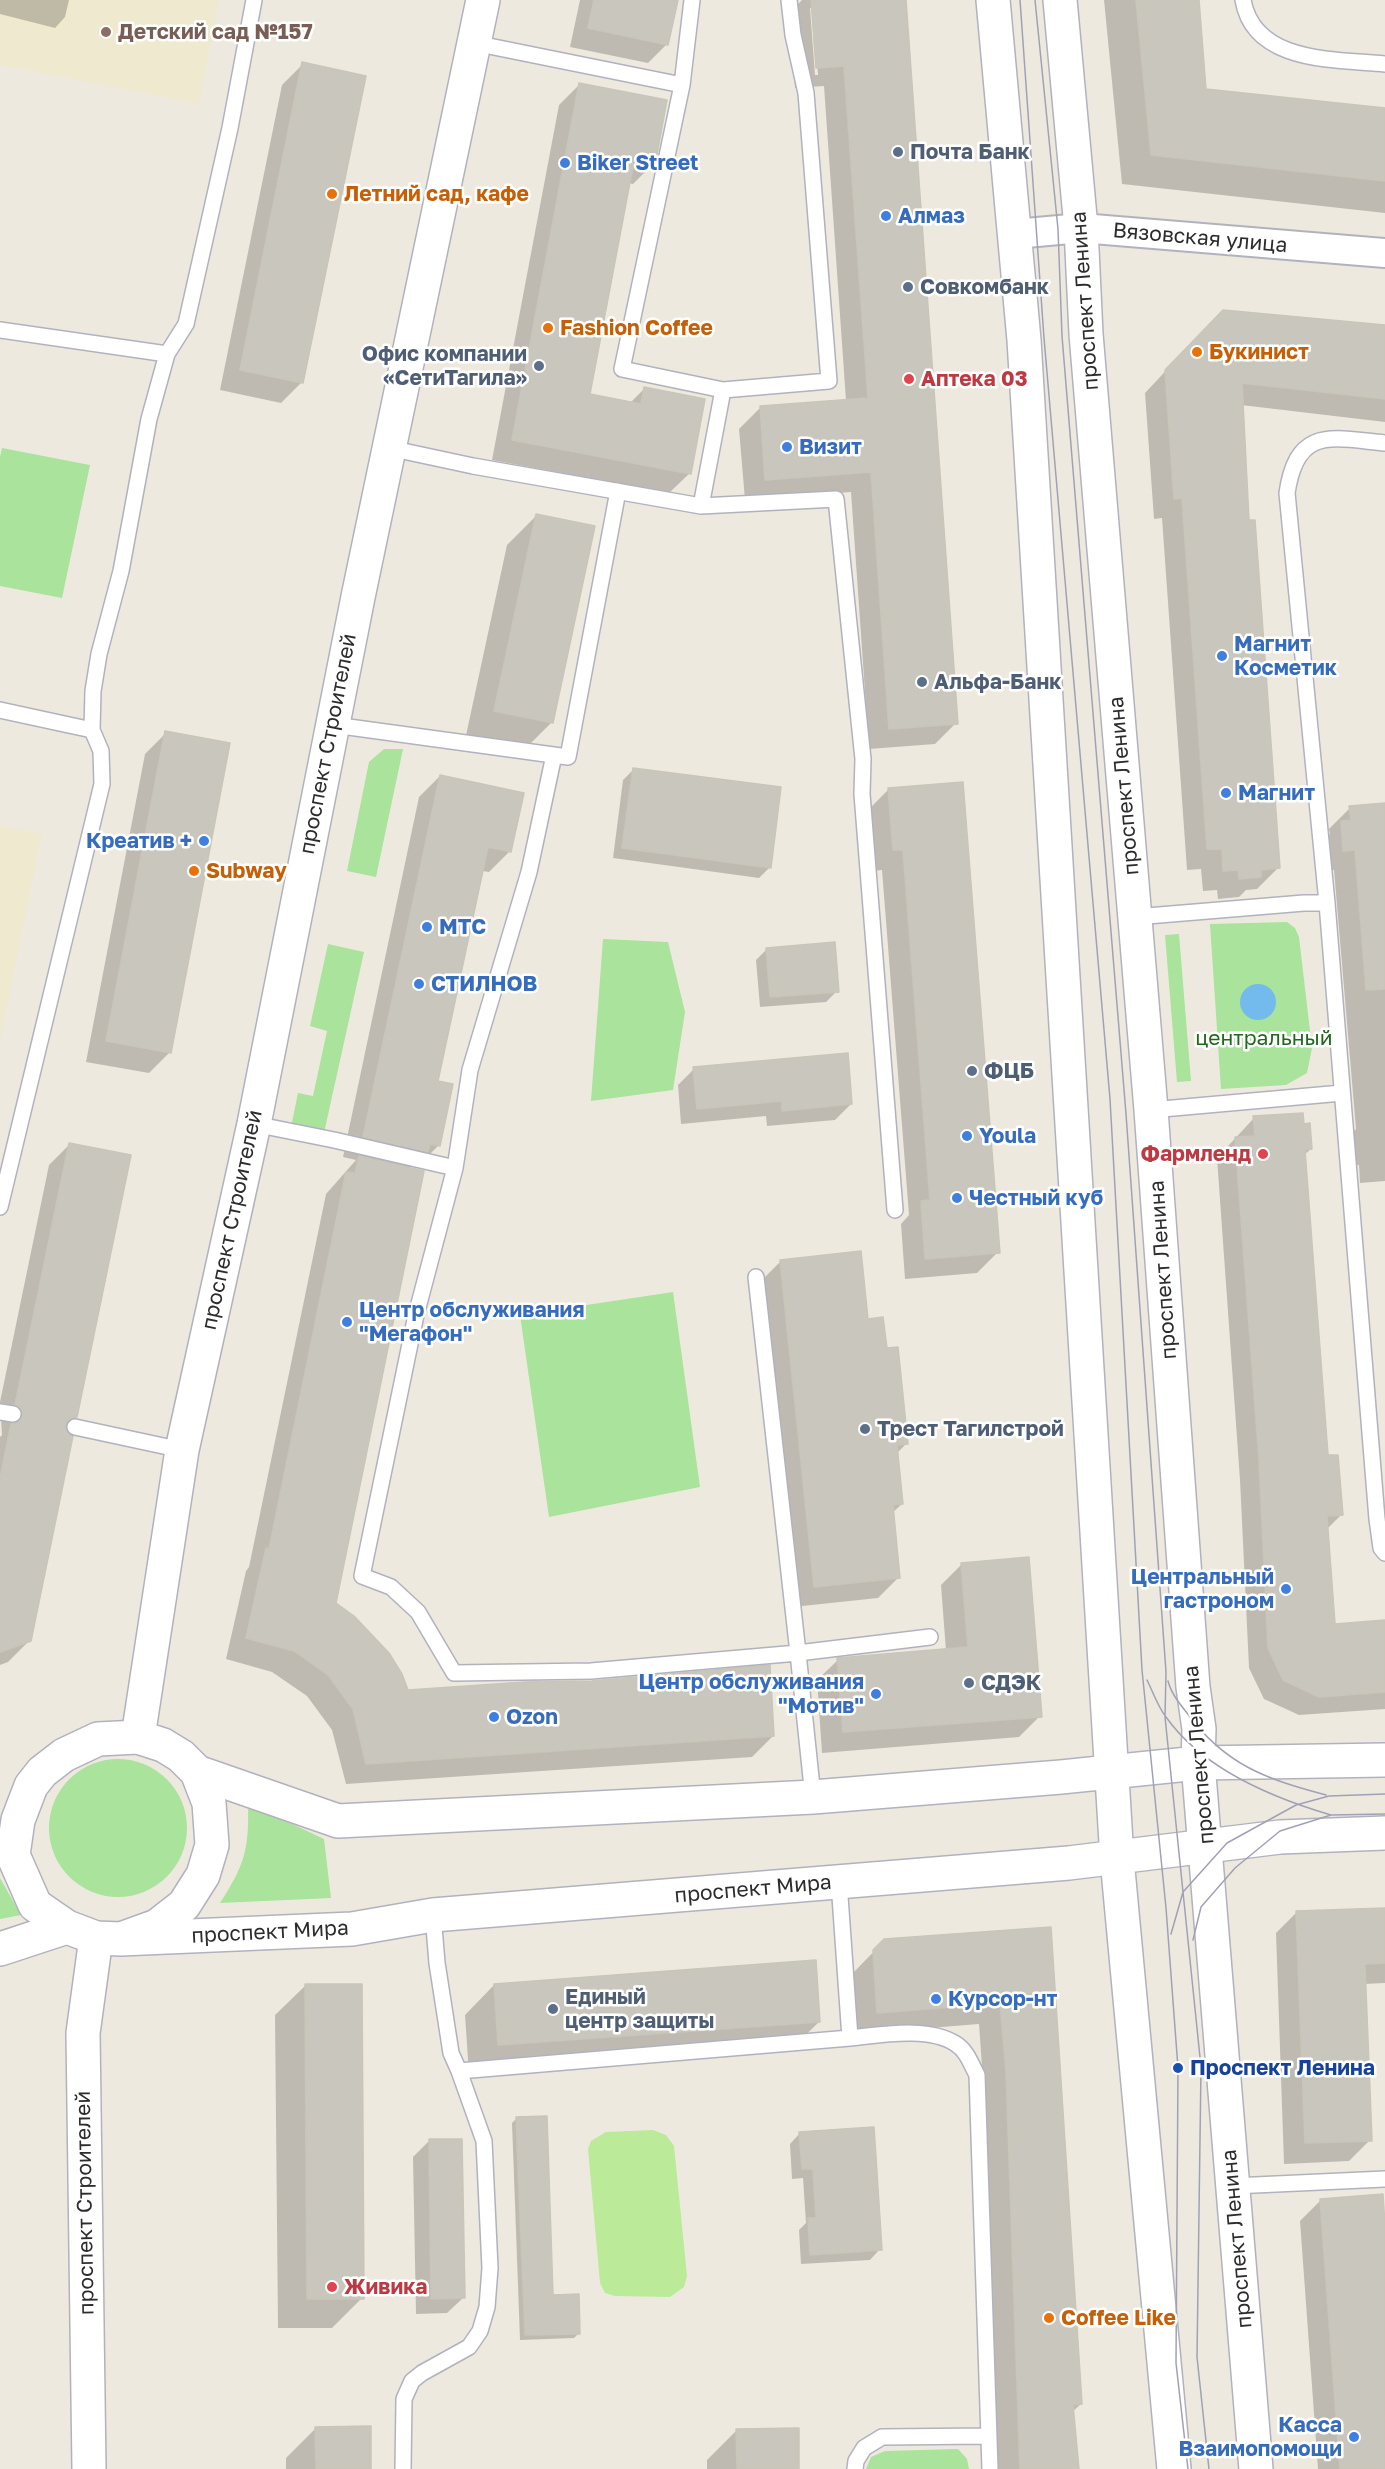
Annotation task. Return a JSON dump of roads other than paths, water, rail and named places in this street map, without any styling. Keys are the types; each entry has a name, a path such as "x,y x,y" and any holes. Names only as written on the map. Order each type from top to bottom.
{"main road":[{"name":"проспект Строителей","path":"138,1737 182,1450 254,1124 291,928 483,0"},
{"path":"993,0 1015,234 1030,435 1109,1692 1111,1772 1117,1858 1174,2469"},
{"name":"проспект Ленина","path":"1060,0 1081,228 1086,334 1151,1110 1192,1675 1198,1729 1198,1763 1256,2469"},
{"path":"0,1813 31,1786 42,1772 64,1755 98,1739 138,1737 163,1745 181,1756 196,1772 209,1803 212,1845 203,1875 184,1905 157,1926 95,1934 35,1905 13,1856 18,1820 31,1786"},
{"path":"196,1772 338,1821 813,1797 1198,1763 1385,1760"},
{"name":"проспект Мира","path":"0,1949 95,1934 352,1929 433,1915 1117,1858 1280,1837 1385,1833"},
{"name":"проспект Строителей","path":"89,2469 83,2033 95,1934"}],"street":[{"name":"Вязовская улица","path":"1015,234 1081,228 1385,253"}],"lane":[{"path":"0,1207 102,784 100,751 92,730 93,691 99,654 121,571 149,419 167,354 186,324 230,128 254,0"},
{"path":"692,0 682,85 622,369 723,390 829,381 806,93 793,35 789,0"},
{"path":"1243,0 1256,30 1278,47 1306,56 1385,64"},
{"path":"474,43 682,85"},
{"path":"0,330 167,354"},
{"path":"701,506 723,390"},
{"path":"1385,443 1330,438 1311,444 1297,457 1290,472 1287,493 1328,903 1377,1519 1381,1548 1385,1554"},
{"path":"389,448 473,466 701,506 836,499 863,759 862,794 895,1210"},
{"path":"334,725 568,757 618,491"},
{"path":"0,710 92,730"},
{"path":"554,755 529,872 470,1070 455,1168 416,1315 362,1576 391,1587 418,1612 454,1673 591,1671 798,1653 930,1637"},
{"path":"1135,917 1328,903"},
{"path":"1151,1110 1342,1093"},
{"path":"254,1124 455,1168"},
{"path":"756,1277 813,1797"},
{"path":"75,1427 182,1450"},
{"path":"839,1882 849,2038"},
{"path":"403,2469 404,2399 412,2381 469,2347 480,2331 487,2307 490,2268 483,2141 451,2053 446,2032 433,1915"},
{"path":"459,2071 893,2033 934,2036 955,2044 966,2054 977,2075 987,2436 990,2469"},
{"path":"1233,2186 1385,2179"},
{"path":"855,2469 856,2461 864,2448 882,2437 987,2436"}],"water":[{"name":"центральный","path":"1258,984 1271,989 1276,1002 1271,1015 1258,1020 1245,1015 1240,1002 1245,989"}],"tram line":[{"path":"1020,0 1044,338 1110,1099 1142,1670 1166,1908 1178,2068 1176,2363 1188,2469"},
{"path":"1035,0 1058,229 1062,336 1126,1114 1166,1672 1165,1717 1201,2067 1197,2357 1209,2469"},
{"path":"1147,1680 1166,1717 1181,1735 1219,1766 1263,1790 1331,1815"},
{"path":"1168,1681 1176,1698 1201,1731 1232,1758 1266,1776 1326,1795"},
{"path":"1171,1934 1183,1892 1227,1843 1296,1805 1329,1796 1385,1794"},
{"path":"1193,1940 1201,1907 1235,1868 1280,1831 1331,1815 1385,1814"}],"place":[{"name":"Детский сад №157","path":"106,32"},
{"name":"Почта Банк","path":"898,152"},
{"name":"Biker Street","path":"565,163"},
{"name":"Летний сад, кафе","path":"332,194"},
{"name":"Алмаз","path":"886,216"},
{"name":"Совкомбанк","path":"908,287"},
{"name":"Fashion Coffee","path":"548,328"},
{"name":"Букинист","path":"1197,352"},
{"name":"Офис компании «СетиТагила»","path":"539,366"},
{"name":"Аптека 03","path":"909,379"},
{"name":"Визит","path":"787,447"},
{"name":"Магнит Косметик","path":"1222,656"},
{"name":"Альфа-Банк","path":"922,682"},
{"name":"Магнит","path":"1226,793"},
{"name":"Креатив +","path":"204,841"},
{"name":"Subway","path":"194,871"},
{"name":"МТС","path":"427,927"},
{"name":"СТИЛНОВ","path":"419,984"},
{"name":"ФЦБ","path":"972,1071"},
{"name":"Youla","path":"967,1136"},
{"name":"Фармленд","path":"1263,1154"},
{"name":"Честный куб","path":"957,1198"},
{"name":"Центр обслуживания \"Мегафон\"","path":"347,1322"},
{"name":"Трест Тагилстрой","path":"865,1429"},
{"name":"Центральный гастроном","path":"1286,1589"},
{"name":"СДЭК","path":"969,1683"},
{"name":"Центр обслуживания \"Мотив\"","path":"876,1694"},
{"name":"Ozon","path":"494,1717"},
{"name":"Курсор-нт","path":"936,1999"},
{"name":"Единый центр защиты","path":"553,2009"},
{"name":"Проспект Ленина","path":"1178,2068"},
{"name":"Живика","path":"332,2287"},
{"name":"Coffee Like","path":"1049,2318"},
{"name":"Касса Взаимопомощи","path":"1354,2437"}]}
